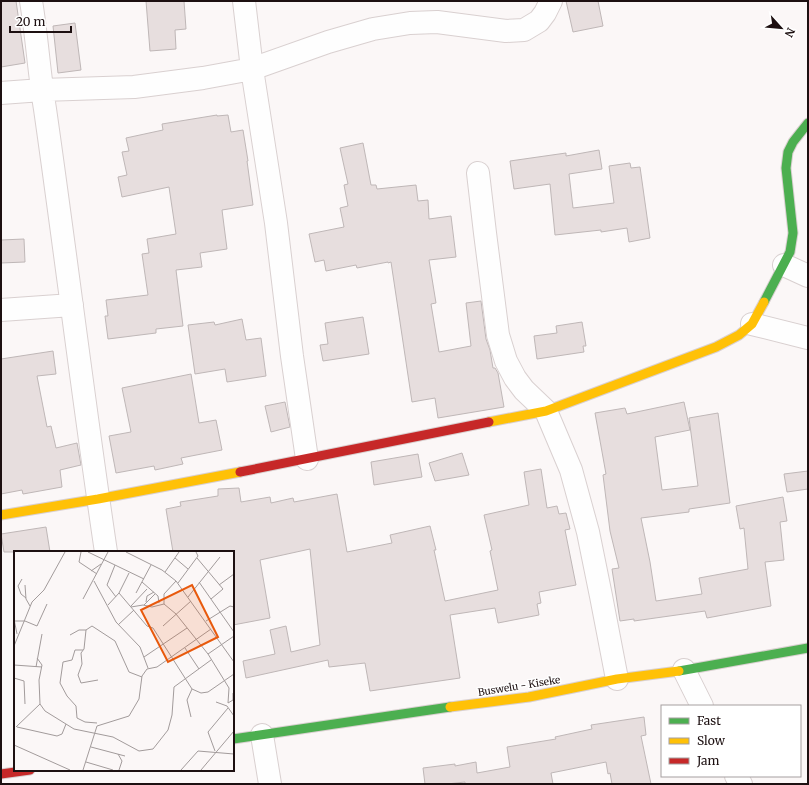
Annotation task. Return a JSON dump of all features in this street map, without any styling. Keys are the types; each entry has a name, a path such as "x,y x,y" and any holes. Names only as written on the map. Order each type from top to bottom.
{"street":[{"path":"30,1 34,20 42,90 106,551"},
{"path":"244,1 252,69 276,223 292,356 307,459"},
{"path":"1,93 134,87 203,78 252,69 328,42 373,29 410,23 437,22 506,31 524,30 539,21 545,14 551,1"},
{"path":"1,515 98,499 546,411 716,347 740,334 752,324 790,252 793,233 786,168 788,152 793,142 808,123"},
{"path":"478,173 498,335 506,361 515,378 524,390 546,411 571,470 588,532 602,596 617,680"},
{"path":"784,265 808,276"},
{"path":"1,310 72,305"},
{"path":"752,324 808,338"},
{"name":"Buswelu - Kiseke","path":"234,739 442,708 529,697 617,680 684,670 808,648"},
{"path":"684,670 702,705"},
{"path":"262,735 270,784"},
{"path":"1,774 23,771"}],"building":[{"path":"1,1 16,1 25,63 1,67"},
{"path":"146,1 184,1 186,29 175,30 176,49 150,51"},
{"path":"566,1 598,1 603,26 573,32"},
{"path":"75,23 81,70 58,73 53,26"},
{"path":"217,115 228,115 231,132 243,130 253,205 222,210 227,249 200,253 202,267 176,270 183,326 156,329 156,333 108,339 105,316 108,316 106,300 148,295 142,254 149,253 147,239 176,234 169,187 122,197 118,177 127,175 122,152 129,151 126,138 163,130 162,124"},
{"path":"363,143 371,185 376,185 377,189 416,185 418,201 428,200 429,219 451,216 456,257 429,260 436,303 431,304 439,352 471,346 466,303 481,301 486,339 490,350 493,368 495,368 498,373 504,407 438,418 435,398 412,402 391,262 357,268 356,265 326,271 324,260 315,262 309,234 344,227 340,208 348,206 344,185 348,184 340,148"},
{"path":"599,150 602,169 569,174 573,208 614,203 609,166 630,163 631,168 640,167 650,238 629,242 627,228 601,232 601,230 555,235 550,184 514,189 510,161 566,153 566,156"},
{"path":"24,239 25,262 1,263 1,240"},
{"path":"363,317 369,354 323,361 320,345 328,344 325,323"},
{"path":"242,319 246,340 261,338 266,376 227,382 225,369 195,374 188,325 214,322 215,325"},
{"path":"582,322 586,346 583,346 584,352 537,359 534,336 557,333 556,326"},
{"path":"53,351 56,374 37,376 47,427 51,426 56,448 77,443 81,465 60,470 62,487 23,494 22,490 1,494 1,359"},
{"path":"191,374 199,423 216,420 222,450 181,458 183,464 155,470 154,466 116,473 109,436 131,432 122,388"},
{"path":"285,402 290,427 271,432 265,406"},
{"path":"684,402 690,430 655,437 662,490 698,486 689,418 718,413 730,503 689,509 689,512 641,518 656,601 702,594 699,578 748,569 744,528 740,529 736,506 783,497 787,521 780,522 784,560 765,562 771,606 707,618 705,611 634,621 634,619 620,621 612,569 619,568 610,531 603,475 606,474 595,413 625,408 627,414"},
{"path":"462,453 469,475 435,481 429,463"},
{"path":"418,454 422,477 374,485 371,462"},
{"path":"541,469 547,508 557,506 559,514 566,513 570,529 565,530 576,585 539,592 541,603 537,604 539,615 498,623 495,608 450,615 460,678 370,691 365,663 329,667 328,660 246,678 243,661 275,654 270,630 286,626 291,652 320,645 310,549 260,560 270,618 234,625 234,551 173,551 166,509 181,506 180,502 218,496 218,489 239,488 241,502 270,497 271,503 293,498 294,502 337,494 347,552 392,543 390,535 430,526 445,601 498,590 490,551 492,550 484,515 529,505 524,472"},
{"path":"808,471 808,489 787,492 784,474"},
{"path":"46,527 50,551 4,552 1,534"},
{"path":"644,717 646,735 641,736 651,784 612,784 610,773 608,774 606,762 551,773 553,784 465,784 465,782 425,784 423,768 455,764 455,766 476,762 477,773 510,767 507,747 556,739 555,737 592,729 591,725"}],"traffic: fast":[{"path":"764,302 790,252 793,233 786,168 788,152 793,142 808,123"},
{"path":"679,671 808,648"},
{"path":"234,739 450,707"}],"traffic: slow":[{"path":"489,422 546,411 716,347 739,335 752,324 764,302"},
{"path":"1,515 98,499 240,472"},
{"path":"450,707 529,697 617,679 679,671"}],"traffic: jam":[{"path":"240,472 489,422"},
{"path":"1,774 23,771"}]}
